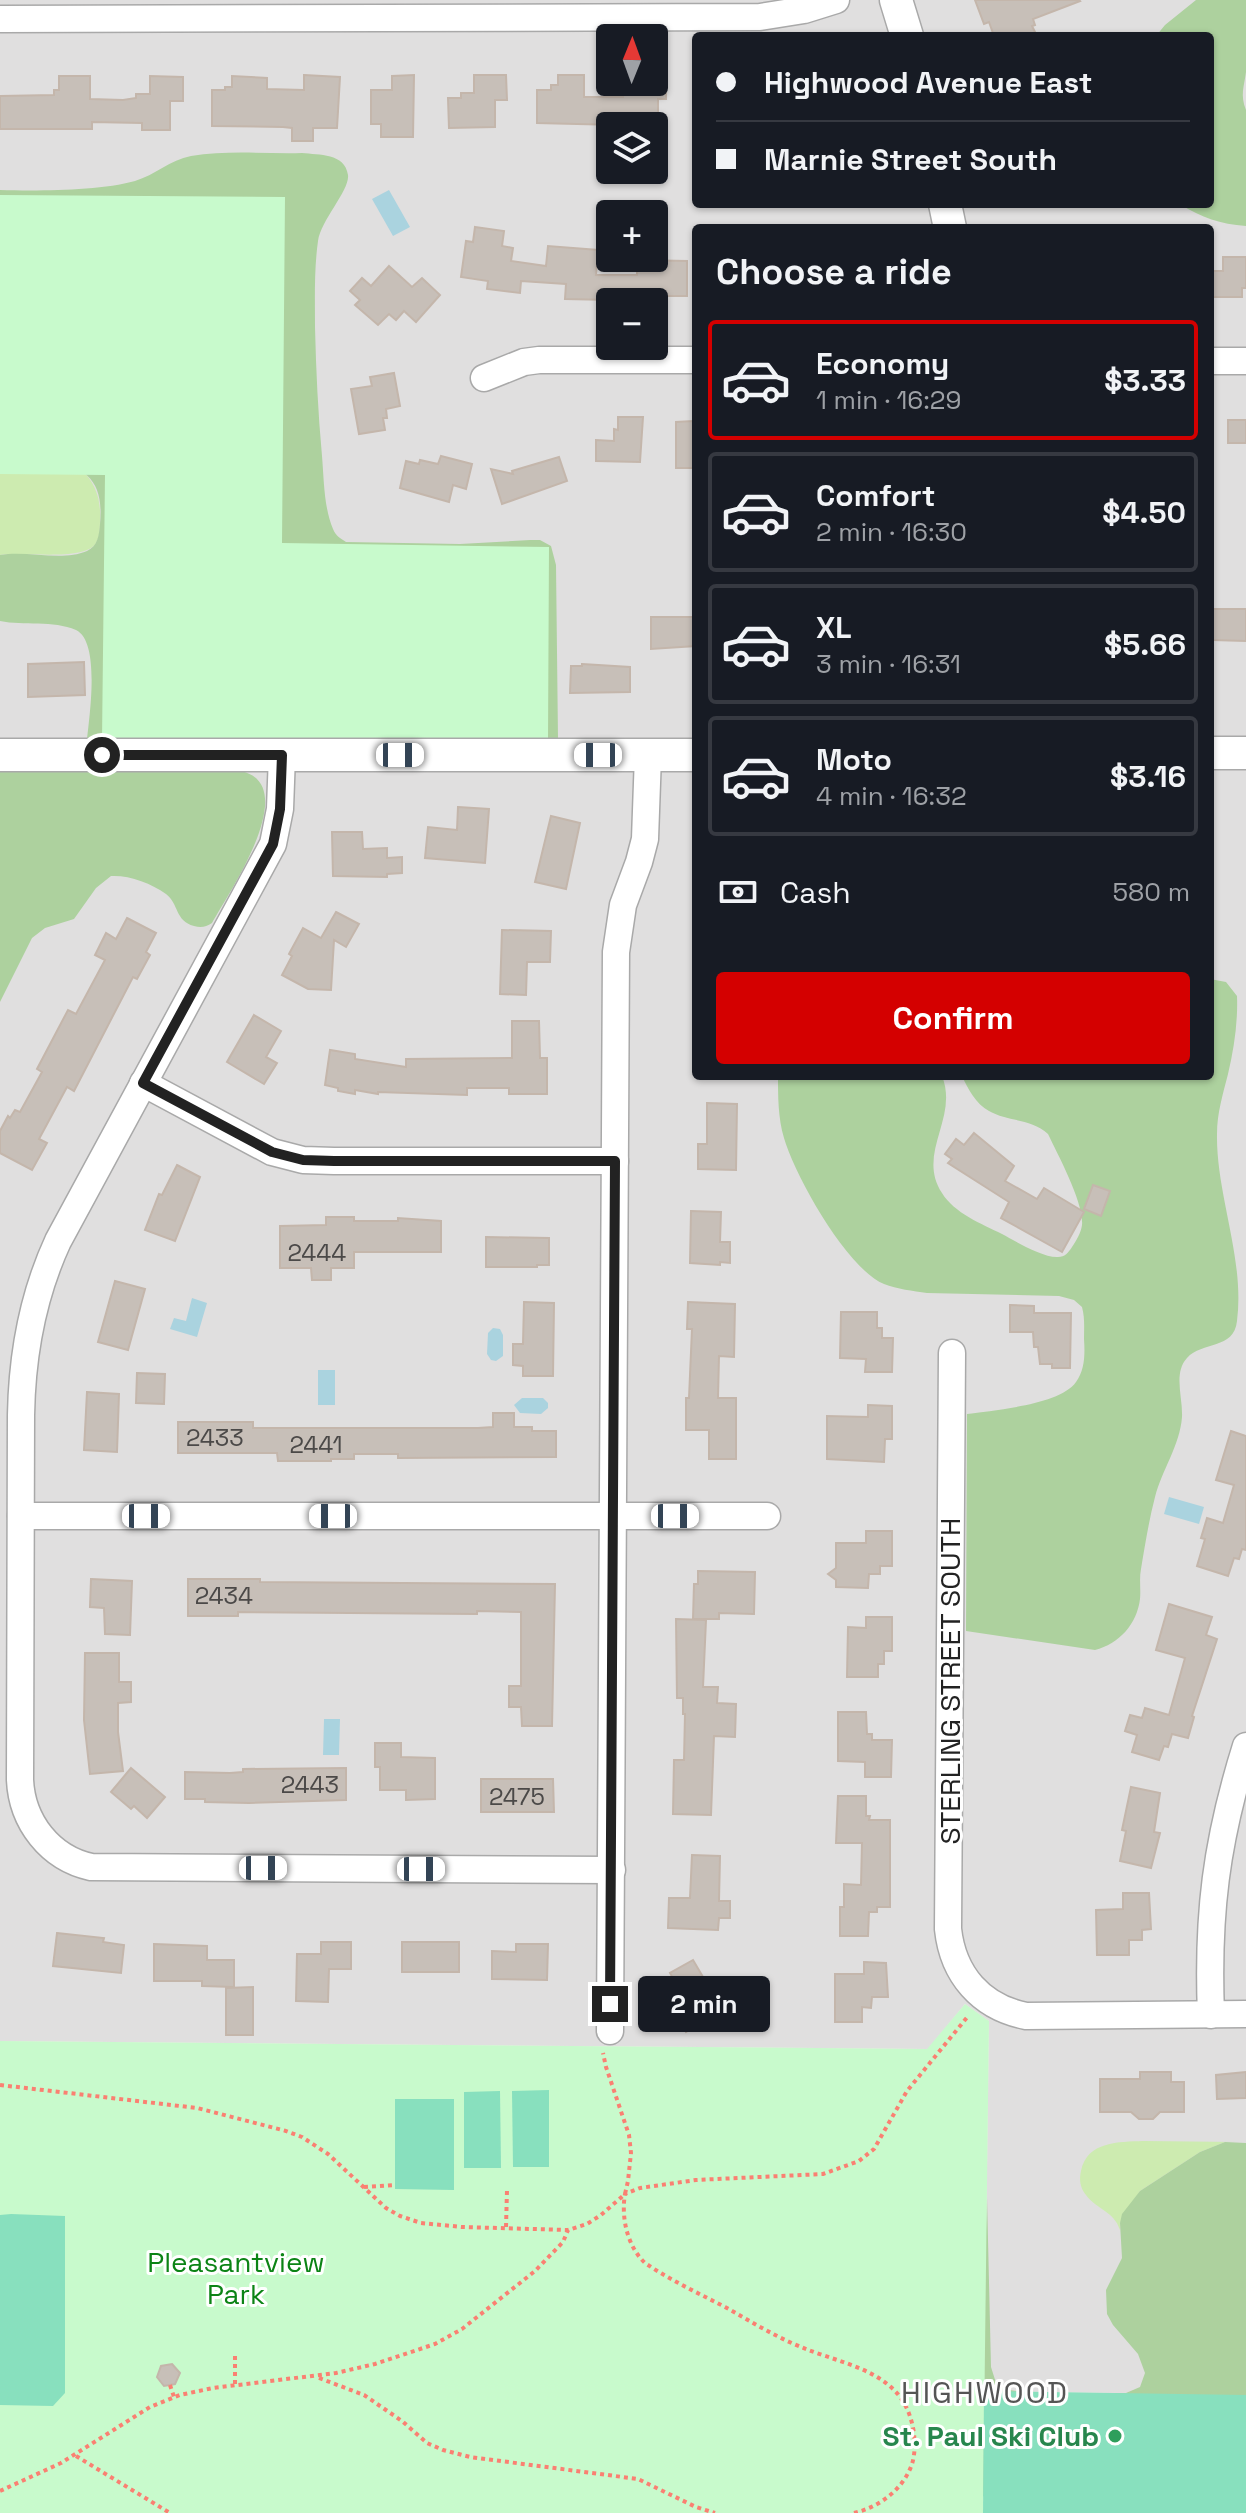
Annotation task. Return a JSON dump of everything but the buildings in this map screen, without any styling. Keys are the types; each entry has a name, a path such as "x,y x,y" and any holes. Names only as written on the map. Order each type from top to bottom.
{"street":[{"path":"0,19 552,9 760,17 804,10 836,0"},
{"path":"896,0 906,32"},
{"path":"484,378 524,362 539,360 692,360"},
{"path":"1214,361 1246,361"},
{"path":"1214,753 1246,753"},
{"path":"0,755 692,755"},
{"path":"282,755 280,809 273,844 58,1241 27,1340 21,1391 21,1795 29,1817 51,1848 78,1864 99,1868 612,1870"},
{"path":"610,2031 617,938 623,905 645,839 648,755"},
{"path":"143,1083 250,1142 294,1158 334,1161 615,1161"},
{"name":"STERLING STREET SOUTH","path":"952,1353 948,1929 951,1948 962,1974 984,1998"},
{"path":"21,1516 767,1516"},
{"path":"1211,2015 1209,1946 1215,1877 1231,1797 1246,1746"},
{"path":"984,1998 1006,2011 1026,2016 1246,2014"}],"path":[{"path":"0,2085 189,2107 302,2137 328,2154 386,2208 421,2223 568,2230 595,2219 625,2194 640,2188 707,2179 823,2174 859,2161 874,2149 907,2091 984,1998"},
{"path":"610,2031 604,2062 625,2124 631,2153 624,2213 635,2253 645,2263 778,2336 874,2376 893,2389 904,2402 915,2445 908,2474 896,2490 881,2502 854,2513"},
{"path":"364,2187 395,2185"},
{"path":"506,2228 507,2190"},
{"path":"0,2491 75,2455 150,2407 174,2397 203,2389 317,2377 386,2361 447,2338 495,2305 535,2271 563,2242 568,2230"},
{"path":"235,2356 235,2385"},
{"path":"317,2377 364,2395 427,2443 443,2450 470,2457 638,2479 715,2513"},
{"path":"170,2385 174,2397"},
{"path":"75,2455 170,2513"}],"shaded area":[{"path":"0,0 1246,0 1246,738 1214,738 1214,224 692,224 692,739 548,739 282,543 0,195"},
{"path":"0,474 105,475 102,740 0,740"},
{"path":"1214,768 1246,768 1246,2395 984,2391 989,2021 965,2004 928,2049 0,2041 0,771 692,770 692,1080 1214,1080"}],"green space":[{"path":"1196,0 1246,0 1243,95 1246,110 1246,226 1212,220 1187,208 1214,208 1214,32 1159,32"},
{"path":"302,153 337,159 348,175 345,189 320,233 315,273 319,424 325,494 333,529 346,542 460,544 540,540 551,546 556,565 558,739 87,740 92,681 89,649 84,637 76,630 58,625 0,621 0,555 66,556 87,551 97,540 101,509 96,487 83,472 0,431 0,190 104,187 135,181 183,158 205,154"},
{"path":"0,195 285,197 282,543 549,547 548,739 102,740 105,475 0,474"},
{"path":"0,431 86,474 96,491 100,511 98,538 90,549 66,554 0,555"},
{"path":"0,771 241,771 258,780 265,797 263,818 245,866 212,923 201,927 188,924 170,898 160,890 132,878 111,876 96,888 74,919 45,928 32,938 0,1002"},
{"path":"1214,980 1226,982 1237,996 1234,1045 1217,1134 1221,1180 1237,1274 1237,1321 1230,1337 1193,1353 1183,1364 1180,1371 1181,1427 1153,1506 1140,1573 1138,1608 1131,1625 1119,1638 1095,1650 966,1631 967,1414 1026,1405 1068,1390 1079,1377 1084,1362 1082,1307 1074,1300 1059,1296 927,1293 900,1289 870,1275 854,1260 824,1220 799,1175 782,1130 778,1080 943,1080 946,1106 933,1164 935,1178 947,1200 977,1222 1037,1252 1052,1257 1068,1253 1078,1237 1082,1216 1070,1179 1048,1134 1034,1125 984,1108 964,1080 1214,1080"},
{"name":"Pleasantview Park","path":"965,2004 989,2021 983,2513 0,2513 0,2041 927,2049"},
{"path":"549,2090 549,2167 513,2167 512,2091"},
{"path":"500,2091 501,2168 464,2168 464,2092"},
{"path":"395,2099 454,2099 454,2190 395,2189"},
{"path":"1143,2141 1239,2142 1225,2142 1200,2152 1140,2191 1120,2223 1120,2230 1114,2218 1084,2192 1080,2183 1081,2171 1090,2154 1105,2145"},
{"path":"1225,2142 1246,2143 1246,2513 978,2496 987,2197 991,2367 997,2386 1039,2393 1126,2393 1140,2387 1145,2373 1138,2354 1107,2314 1106,2290 1122,2258 1122,2214 1140,2191 1200,2152"},
{"path":"0,2215 65,2216 65,2393 53,2406 0,2405"},
{"name":"St. Paul Ski Club","path":"984,2391 1246,2395 1246,2513 983,2513"}],"water":[{"path":"389,190 410,227 393,236 372,199"},
{"path":"192,1298 207,1303 197,1337 170,1329 174,1318 186,1321"},
{"path":"493,1328 500,1329 503,1335 503,1356 496,1361 487,1354 488,1333"},
{"path":"318,1370 335,1370 335,1405 318,1405"},
{"path":"522,1398 543,1398 548,1408 541,1414 520,1413 514,1405"},
{"path":"1169,1497 1204,1507 1199,1524 1164,1514"},
{"path":"324,1719 340,1719 339,1755 323,1755"}],"place":[{"name":"St. Paul Ski Club","path":"1115,2436"}],"district":[{"name":"HIGHWOOD","path":"985,2392"}],"route":[{"path":"102,755 282,755 280,809 273,844 143,1083 250,1142 303,1160 615,1161 610,2004"}]}
